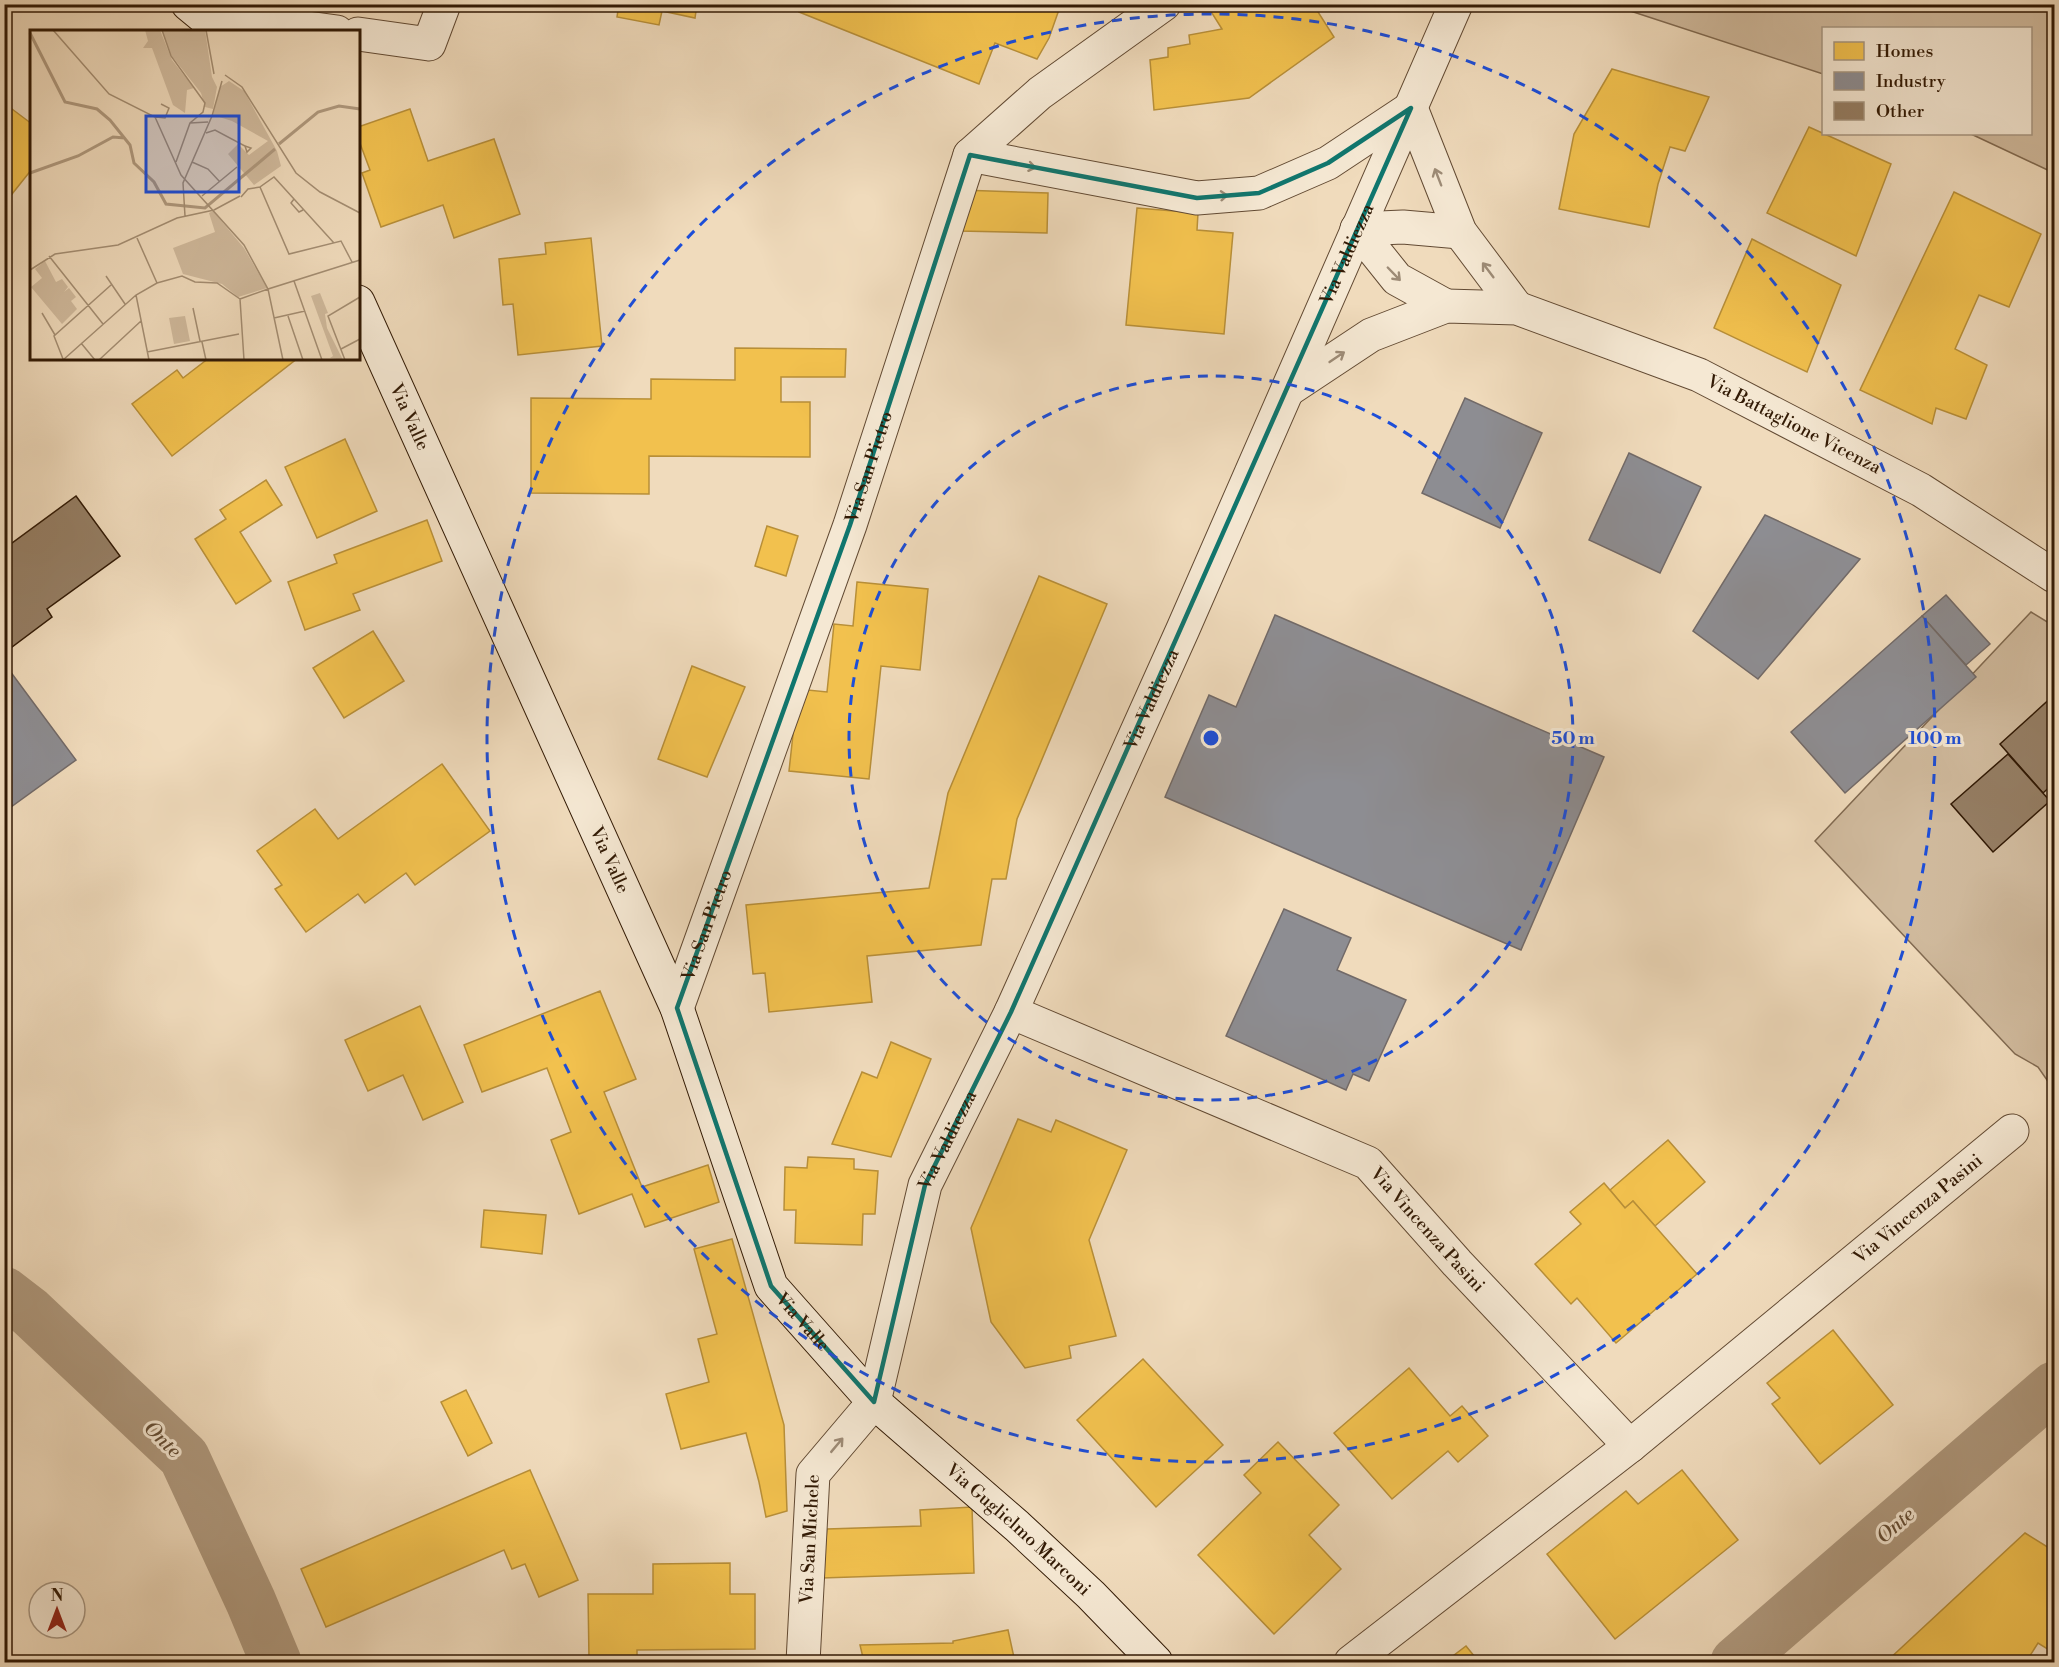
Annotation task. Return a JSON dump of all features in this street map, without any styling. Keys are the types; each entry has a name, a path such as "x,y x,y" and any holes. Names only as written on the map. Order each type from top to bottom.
{"street":[{"path":"360,34 429,44 444,4"},
{"path":"970,155 1040,93 1164,4"},
{"name":"Via Valdiezza","path":"874,1402 925,1185 1011,1012 1173,651 1456,4"},
{"path":"202,18 264,22 322,30"},
{"path":"970,155 1197,198 1259,193 1328,163 1411,108 1460,232 1517,308"},
{"name":"Via San Pietro","path":"677,1008 850,525 970,155"},
{"path":"1357,230 1402,227 1460,232"},
{"path":"1357,230 1397,279 1446,306"},
{"name":"Via Valle","path":"360,306 677,1008 771,1286 874,1402"},
{"path":"1288,390 1371,335 1446,306 1517,308"},
{"name":"Via Battaglione Vicenza","path":"1517,308 1699,375 1921,490 2055,576"},
{"name":"Via Vincenza Pasini","path":"1011,1012 1368,1163 1457,1263 1630,1446"},
{"name":"Via Vincenza Pasini","path":"1351,1662 1630,1446 2012,1131"},
{"name":"Via San Michele","path":"803,1662 813,1474 874,1402"},
{"name":"Via Guglielmo Marconi","path":"874,1402 1017,1526 1091,1595 1156,1662"}],"highlighted area":[{"path":"1411,108 1011,1012 925,1185 874,1402 771,1286 677,1008 850,525 970,155 1197,198 1259,193 1328,163"}],"shaded area":[{"path":"1612,5 2054,5 2054,173 1973,135 2032,135 2032,27 1822,27 1822,74"},
{"path":"2031,612 2054,626 2054,1090 2038,1067 2015,1054 1815,841"}],"building: Homes":[{"path":"619,4 697,4 695,18 662,11 659,25 617,17"},
{"path":"802,4 1061,4 1049,38 1037,59 995,43 979,84 799,12"},
{"path":"1218,4 1313,4 1334,37 1249,98 1154,110 1150,60 1168,57 1168,48 1190,44 1189,35 1222,29 1210,10"},
{"path":"1612,69 1709,97 1685,151 1670,147 1658,184 1649,227 1559,209 1574,134"},
{"path":"4,103 30,122 30,172 4,204"},
{"path":"410,109 428,161 494,139 520,214 454,238 443,205 381,227 362,173 370,170 360,143 360,126"},
{"path":"1809,127 1822,133 1822,135 1827,135 1891,164 1856,256 1767,213"},
{"path":"961,190 1048,193 1047,233 959,231"},
{"path":"1954,192 2041,234 2009,307 1979,295 1955,349 1987,365 1966,419 1936,408 1932,424 1860,390"},
{"path":"1137,208 1198,213 1197,230 1233,233 1224,334 1126,325"},
{"path":"591,238 602,346 518,355 513,304 503,305 499,259 546,254 545,243"},
{"path":"1752,239 1841,285 1807,372 1714,328"},
{"path":"735,348 846,349 845,377 781,377 781,402 810,402 810,457 649,456 649,494 531,493 531,398 651,399 651,379 735,380"},
{"path":"206,360 295,360 172,456 132,404 177,370 183,378"},
{"path":"345,439 377,511 317,538 285,467"},
{"path":"2054,457 2054,475 2048,472"},
{"path":"266,480 282,505 240,532 271,581 236,604 195,539 226,519 220,510"},
{"path":"427,520 442,561 353,594 360,610 305,630 288,582 337,563 334,555"},
{"path":"767,526 798,536 786,576 755,566"},
{"path":"1039,576 1107,604 1017,819 1006,879 992,879 981,945 867,956 872,1002 769,1012 765,973 753,974 746,905 929,888 948,793"},
{"path":"857,582 928,589 920,670 881,666 869,779 789,771 798,689 827,692 834,624 853,626"},
{"path":"373,631 404,681 344,718 313,668"},
{"path":"692,666 745,687 707,777 658,759"},
{"path":"442,764 490,831 415,885 406,873 365,903 358,894 306,932 275,889 282,885 257,851 315,809 338,839"},
{"path":"600,991 636,1079 604,1092 642,1187 708,1165 719,1202 645,1227 632,1194 579,1214 551,1140 571,1132 547,1068 482,1092 464,1045"},
{"path":"420,1006 463,1102 423,1120 403,1075 368,1091 345,1040"},
{"path":"891,1042 931,1059 891,1157 832,1144 862,1072 877,1078"},
{"path":"1018,1119 1051,1132 1056,1120 1127,1150 1089,1240 1116,1336 1069,1346 1071,1358 1025,1368 991,1322 971,1228"},
{"path":"1668,1140 1705,1182 1655,1226 1633,1201 1625,1208 1610,1190"},
{"path":"808,1157 854,1159 854,1169 878,1171 875,1214 863,1214 862,1245 795,1243 796,1210 784,1210 785,1167 807,1168"},
{"path":"1604,1183 1625,1208 1633,1201 1697,1274 1616,1343 1577,1298 1571,1304 1535,1264 1581,1224 1570,1212"},
{"path":"484,1210 546,1215 542,1254 481,1247"},
{"path":"732,1239 784,1425 787,1511 766,1517 746,1433 681,1449 666,1394 709,1382 698,1339 717,1334 694,1249"},
{"path":"1833,1330 1893,1405 1820,1464 1772,1404 1780,1398 1767,1383"},
{"path":"1143,1359 1223,1445 1156,1507 1077,1420"},
{"path":"1409,1368 1450,1416 1462,1406 1488,1436 1458,1462 1448,1451 1392,1499 1334,1433"},
{"path":"466,1390 492,1443 468,1456 441,1402"},
{"path":"1278,1442 1339,1505 1309,1535 1341,1569 1274,1634 1198,1555 1261,1493 1244,1475"},
{"path":"530,1470 578,1580 539,1597 525,1564 512,1569 504,1550 326,1627 301,1569"},
{"path":"1682,1470 1738,1540 1615,1639 1547,1554 1626,1491 1638,1504"},
{"path":"972,1507 974,1573 822,1578 827,1529 921,1526 920,1510"},
{"path":"2025,1533 2054,1551 2054,1653 2038,1643 2026,1662 1886,1662"},
{"path":"730,1563 730,1594 755,1594 755,1649 637,1650 637,1662 592,1662 589,1660 588,1594 653,1594 653,1564"},
{"path":"1008,1630 1015,1662 864,1662 860,1645 953,1643 953,1641"},
{"path":"1466,1646 1479,1662 1445,1662"},
{"path":"365,1657 368,1662 356,1662"}],"building: Industry":[{"path":"1465,398 1542,433 1500,528 1422,493"},
{"path":"1629,453 1701,487 1660,573 1589,540"},
{"path":"1765,515 1860,559 1758,679 1693,631"},
{"path":"1946,595 1990,644 1966,665 1922,616"},
{"path":"1275,615 1604,757 1521,950 1165,797 1209,695 1236,707"},
{"path":"1922,616 1976,677 1845,793 1791,732"},
{"path":"4,663 76,760 4,812"},
{"path":"1284,909 1351,938 1337,970 1406,1000 1369,1081 1353,1074 1346,1090 1226,1036"}],"building: Other":[{"path":"76,496 120,556 47,609 52,617 4,653 4,549"},
{"path":"2054,695 2054,783 2043,793 2000,744"},
{"path":"2008,754 2050,801 1993,852 1951,804"}],"waterway":[{"name":"Onte","path":"4,1292 30,1312 184,1457 276,1662"},
{"name":"Onte","path":"1736,1662 2054,1387"}]}
